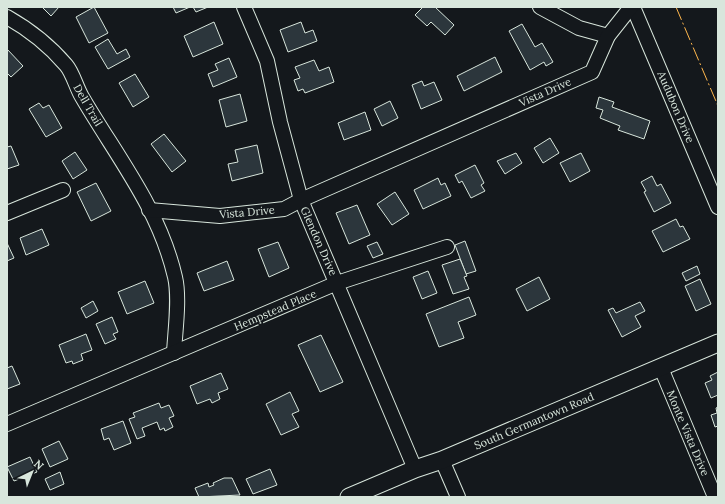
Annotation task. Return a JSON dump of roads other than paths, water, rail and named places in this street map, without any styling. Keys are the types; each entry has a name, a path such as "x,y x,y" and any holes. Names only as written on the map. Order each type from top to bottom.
{"main road":[{"name":"South Germantown Road","path":"349,497 414,469 442,460 718,343"}],"street":[{"name":"Glendon Drive","path":"244,7 268,61 280,122 301,200 414,469"},
{"path":"540,7 579,28 608,36"},
{"name":"Vista Drive","path":"149,210 220,216 284,209 301,200 592,72 608,36 632,7"},
{"name":"Audubon Drive","path":"632,7 718,207"},
{"name":"Dell Trail","path":"7,17 38,36 67,66 81,96 140,190 149,210"},
{"path":"7,213 63,190"},
{"path":"7,424 174,353 176,279 167,248 149,210"},
{"name":"Hempstead Place","path":"174,353 337,283 447,248"},
{"name":"Monte Vista Drive","path":"661,368 715,497"},
{"path":"442,460 458,497"}]}
